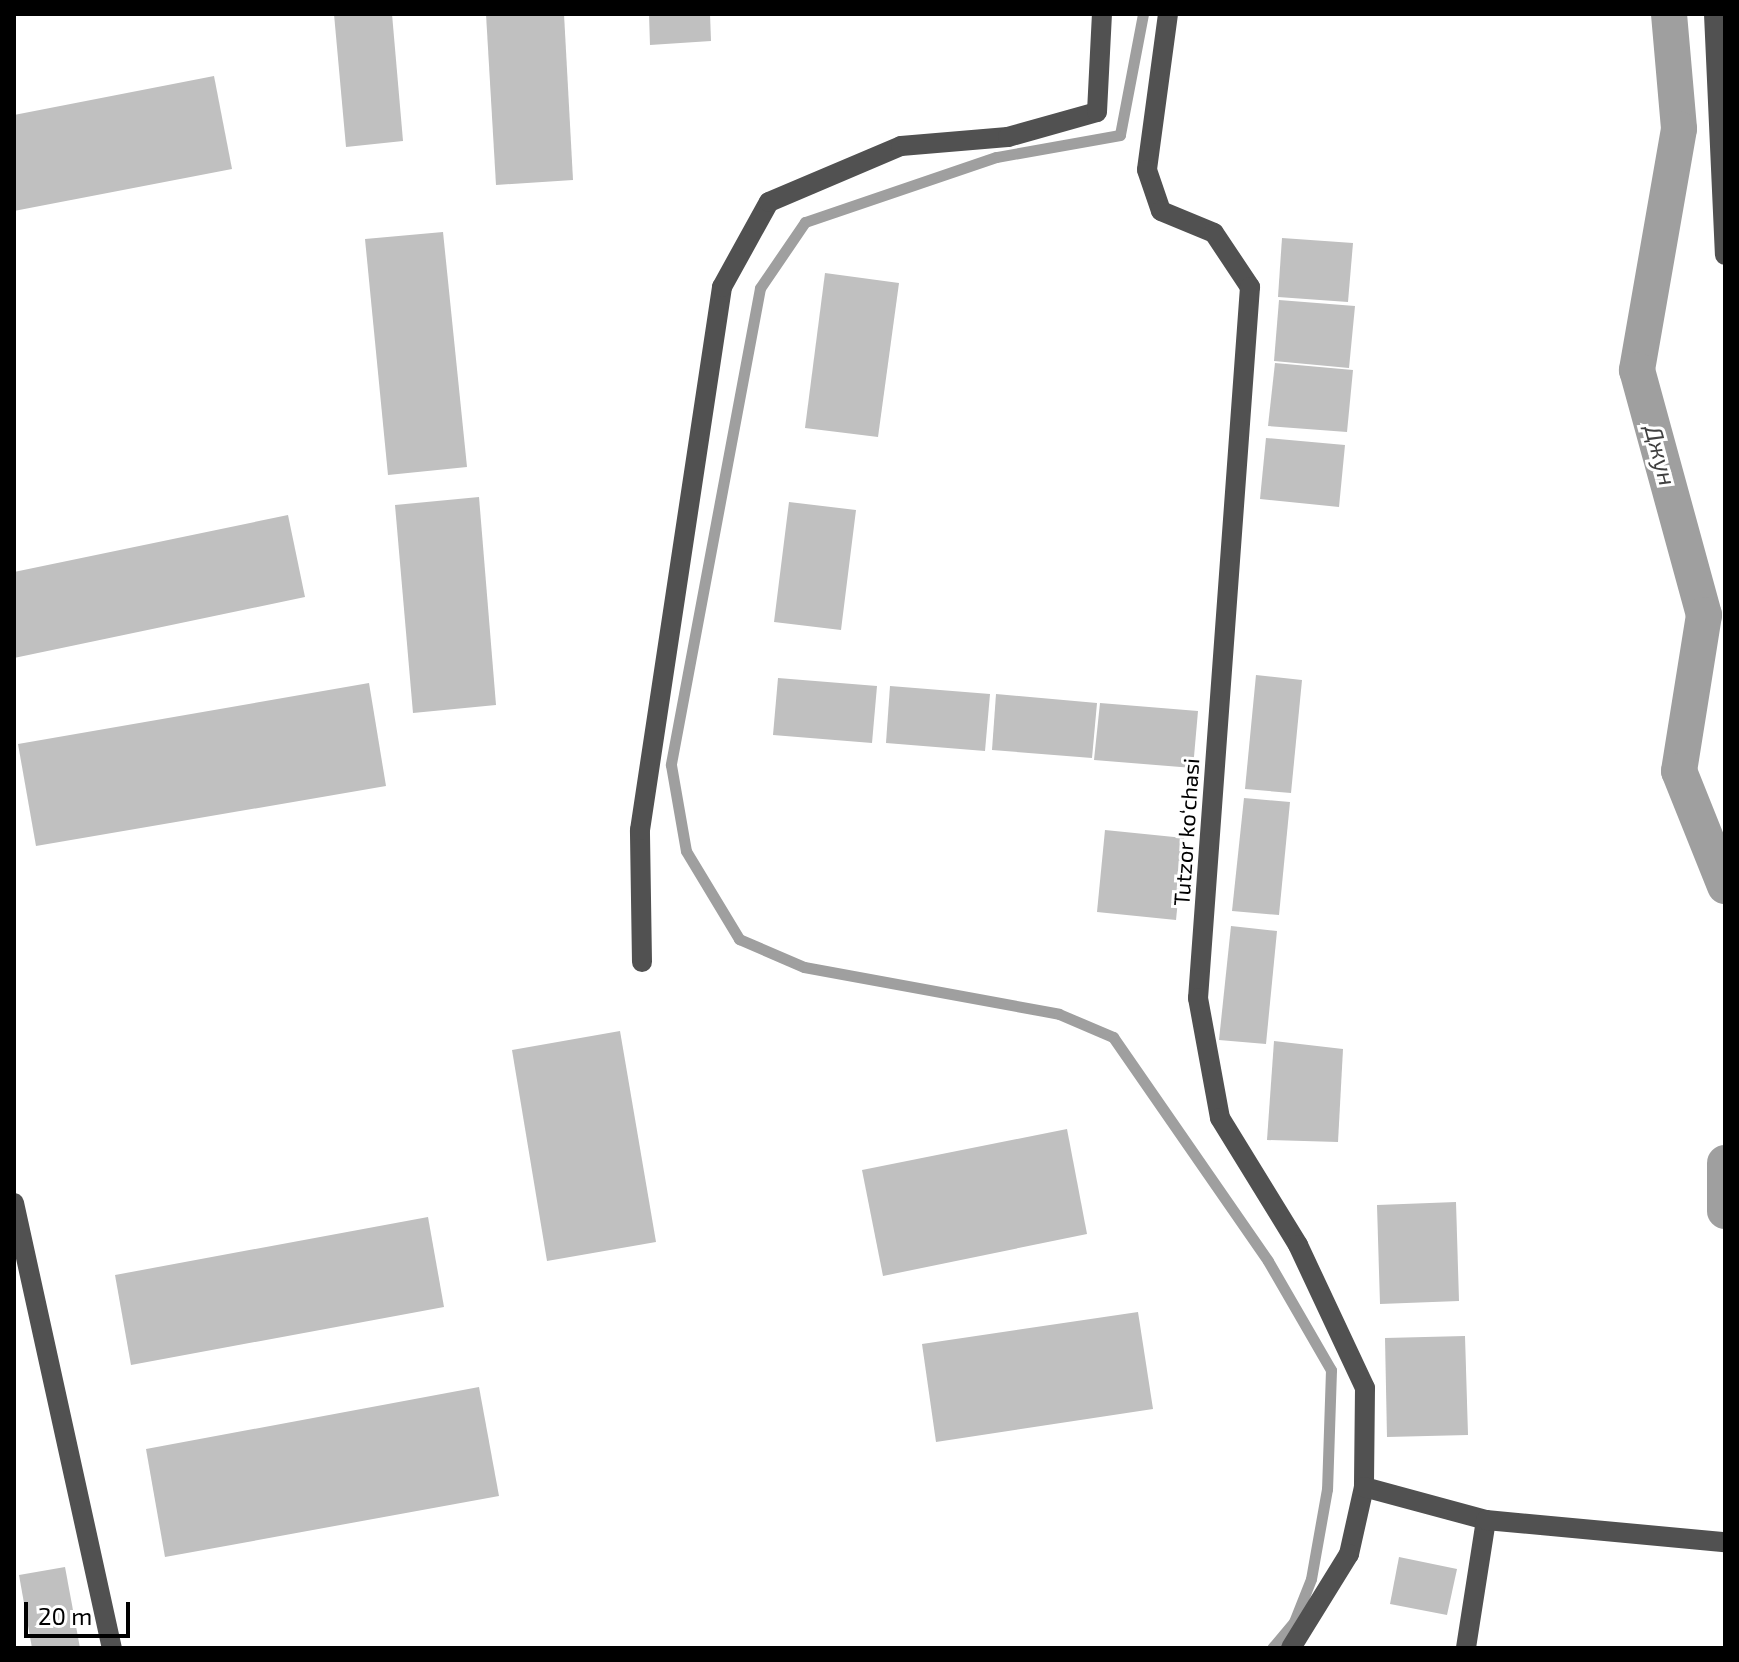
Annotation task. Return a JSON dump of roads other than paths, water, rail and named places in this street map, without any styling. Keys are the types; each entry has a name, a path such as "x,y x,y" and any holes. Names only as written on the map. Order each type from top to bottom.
{"street":[{"path":"642,962 640,830 722,287 769,202 901,146 1008,137 1097,112 1102,14"},
{"name":"Tutzor ko‘chasi","path":"1168,14 1147,170 1161,211 1214,233 1250,287 1198,998 1220,1118 1298,1245 1365,1388 1364,1487 1349,1554 1291,1648"},
{"path":"1714,14 1725,255"},
{"path":"14,1203 112,1648"},
{"path":"1364,1487 1486,1520 1725,1542"},
{"path":"1466,1648 1486,1520"}],"waterway":[{"path":"1143,14 1120,135 996,157 805,222 760,288 671,765 686,851 739,939 804,967 1059,1014 1113,1037 1268,1261 1331,1370 1327,1489 1311,1579 1294,1622 1272,1648"},
{"name":"Джун","path":"1669,14 1679,129 1637,370 1704,615 1679,771 1725,886"},
{"name":"Джун","path":"1725,1163 1725,1211"}]}
